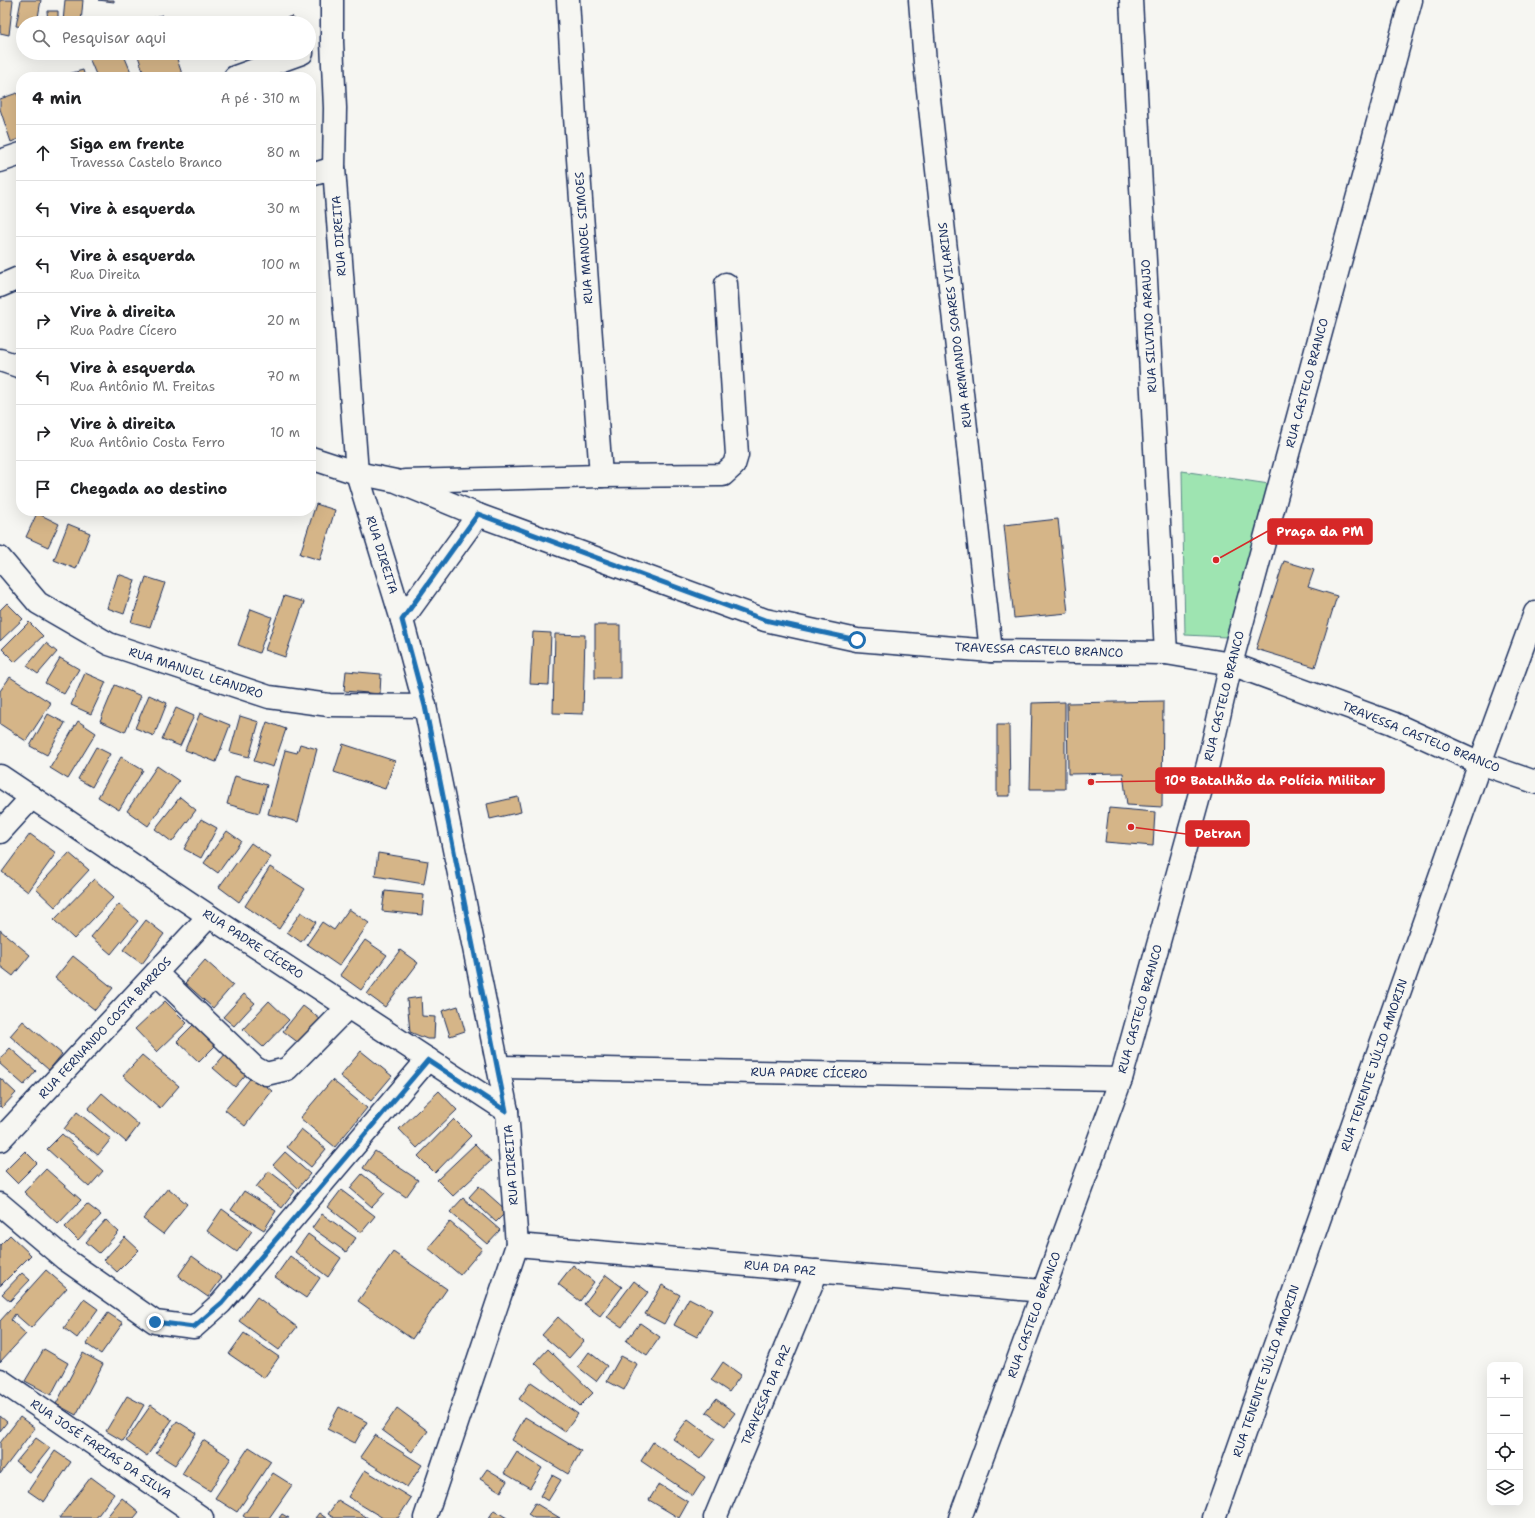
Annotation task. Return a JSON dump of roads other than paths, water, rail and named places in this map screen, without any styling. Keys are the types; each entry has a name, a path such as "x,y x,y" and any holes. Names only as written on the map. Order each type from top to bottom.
{"street":[{"name":"RUA DIREITA","path":"332,0 335,108 334,168 357,473 402,620 425,706 506,1111 517,1245 425,1518"},
{"name":"RUA MANOEL SIMOES","path":"568,0 576,133 601,476"},
{"name":"RUA ARMANDO SOARES VILARINS","path":"920,0 925,63 991,651"},
{"name":"RUA SILVINO ARAUJO","path":"1131,0 1166,653"},
{"name":"RUA CASTELO BRANCO","path":"960,1518 1121,1078 1208,764 1231,664 1411,0"},
{"path":"316,48 332,42"},
{"path":"249,72 282,60"},
{"path":"0,161 16,156"},
{"path":"316,173 334,168"},
{"path":"0,286 16,279"},
{"path":"396,481 601,476 723,475 734,465 737,455 726,284"},
{"path":"0,360 16,365"},
{"name":"TRAVESSA CASTELO BRANCO","path":"316,460 357,473 396,481 478,514 765,620 857,640 991,651 1166,653 1231,664 1392,723 1480,763 1535,782"},
{"path":"402,620 478,514"},
{"name":"RUA MANUEL LEANDRO","path":"0,558 38,603 109,644 269,697 329,705 425,706"},
{"name":"RUA TENENTE JÚLIO AMORIN","path":"1214,1518 1480,763 1535,614"},
{"name":"RUA PADRE CÍCERO","path":"0,776 209,916 506,1111"},
{"path":"0,832 32,797"},
{"name":"RUA FERNANDO COSTA BARROS","path":"0,1140 209,916"},
{"path":"156,973 255,1068 266,1074 287,1069 348,1007"},
{"path":"0,1204 65,1259 155,1322 194,1327 222,1303 428,1060"},
{"name":"RUA PADRE CÍCERO","path":"498,1067 1121,1078"},
{"name":"RUA DA PAZ","path":"517,1245 1043,1291"},
{"name":"TRAVESSA DA PAZ","path":"715,1518 817,1271"},
{"name":"RUA JOSÉ FARIAS DA SILVA","path":"0,1380 202,1518"}],"place":[{"name":"Praça da PM","path":"1216,560"},
{"name":"10º Batalhão da Polícia Militar","path":"1091,782"},
{"name":"Detran","path":"1131,827"}]}
